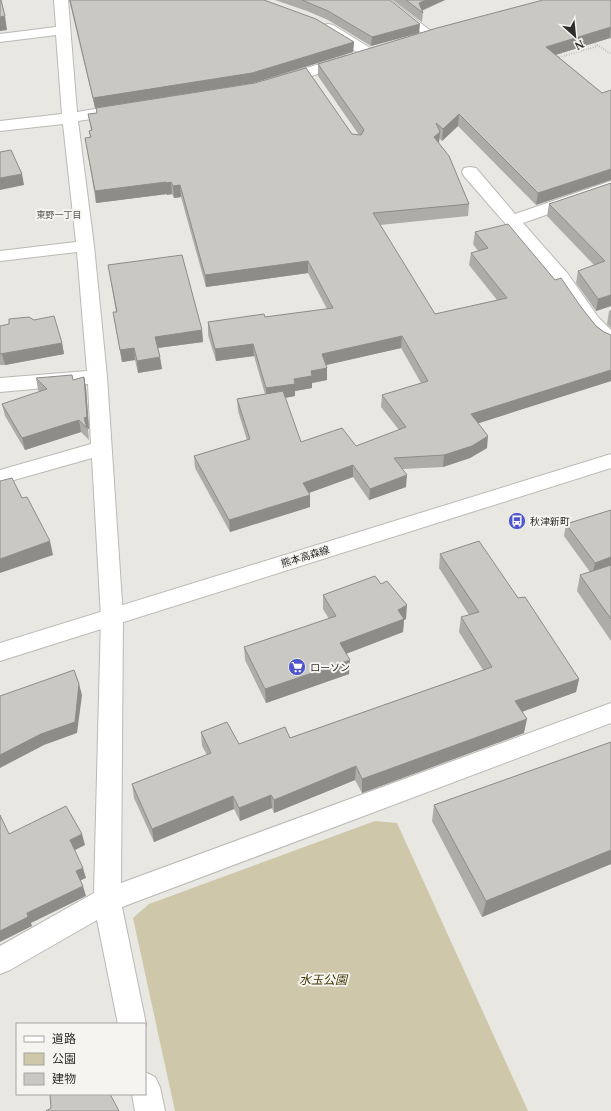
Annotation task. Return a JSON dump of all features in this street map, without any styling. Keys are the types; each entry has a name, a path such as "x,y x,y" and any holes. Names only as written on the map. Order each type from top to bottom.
{"street":[{"path":"61,0 70,118 85,246 97,377 112,617 107,900 132,1023"},
{"path":"270,84 310,76 376,52 315,21"},
{"path":"0,38 63,30"},
{"path":"424,37 447,31"},
{"path":"0,126 70,118 132,108"},
{"path":"470,172 562,278 591,320 611,341"},
{"path":"512,221 611,186"},
{"path":"0,256 85,246"},
{"path":"591,320 611,313"},
{"path":"0,385 97,377"},
{"path":"0,477 101,448"},
{"name":"熊本高森線","path":"0,652 611,461"},
{"path":"0,961 107,900 611,714"},
{"path":"146,1092 150,1111"}],"lane":[{"path":"385,0 424,37"}],"path":[{"path":"592,41 611,54"},
{"path":"556,59 599,45"}],"green space":[{"name":"水玉公園","path":"375,821 397,823 528,1111 175,1111 133,918 149,904"}],"building":[{"path":"0,0 5,16 0,17"},
{"path":"70,0 264,0 316,19 354,42 252,73 93,98"},
{"path":"302,0 390,0 420,24 372,37 328,11"},
{"path":"406,0 426,0 419,3 423,13"},
{"path":"543,0 611,0 611,27 546,47 602,93 611,90 611,169 538,193 459,114 443,129 436,123 440,132 434,137 449,156 469,204 373,213 435,314 507,298 471,253 488,248 475,232 508,224 555,280 561,278 596,326 611,335 611,370 471,414 488,436 472,446 444,455 394,458 407,475 370,489 353,465 303,483 310,495 229,520 194,456 250,439 237,399 283,391 301,442 342,428 356,446 406,427 382,395 428,381 402,336 322,354 327,368 311,371 312,376 294,379 295,384 266,388 253,344 215,349 208,322 264,314 265,317 333,308 308,261 205,275 180,185 173,186 171,182 166,182 95,191 85,138 91,137 89,131 92,130 88,114 97,113 96,108 255,83 306,68 352,134 361,135 364,130 318,64 437,28"},
{"path":"11,150 22,174 0,178 0,152"},
{"path":"611,183 611,295 598,299 578,271 605,261 549,204"},
{"path":"182,255 202,330 155,337 160,357 137,361 134,348 120,350 113,312 117,312 108,265"},
{"path":"54,316 62,343 0,354 0,326 9,324 9,319 29,317 34,320"},
{"path":"72,375 73,380 84,377 87,417 84,418 87,428 79,420 22,438 2,404 47,389 36,378"},
{"path":"12,478 22,498 27,497 50,541 0,559 0,481"},
{"path":"611,510 611,557 595,563 566,524"},
{"path":"479,541 518,598 525,597 579,679 515,701 527,719 362,779 356,766 274,800 271,795 239,808 233,796 152,829 132,784 211,753 201,732 227,722 239,744 285,727 290,738 492,667 461,617 479,612 440,554"},
{"path":"611,565 611,619 580,575"},
{"path":"375,576 381,584 387,581 407,605 398,610 404,619 340,643 350,660 265,689 244,647 336,616 323,595"},
{"path":"74,670 79,684 75,722 41,734 0,755 0,696"},
{"path":"611,742 611,850 486,901 434,805"},
{"path":"66,806 82,834 70,840 83,868 76,871 83,886 27,913 28,917 0,931 0,815 9,834"},
{"path":"50,1095 111,1095 119,1111 46,1111 51,1108"}],"place":[{"name":"秋津新町","path":"517,521"},
{"name":"ローソン","path":"297,667"}],"district":[{"name":"東野一丁目","path":"59,215"}]}
